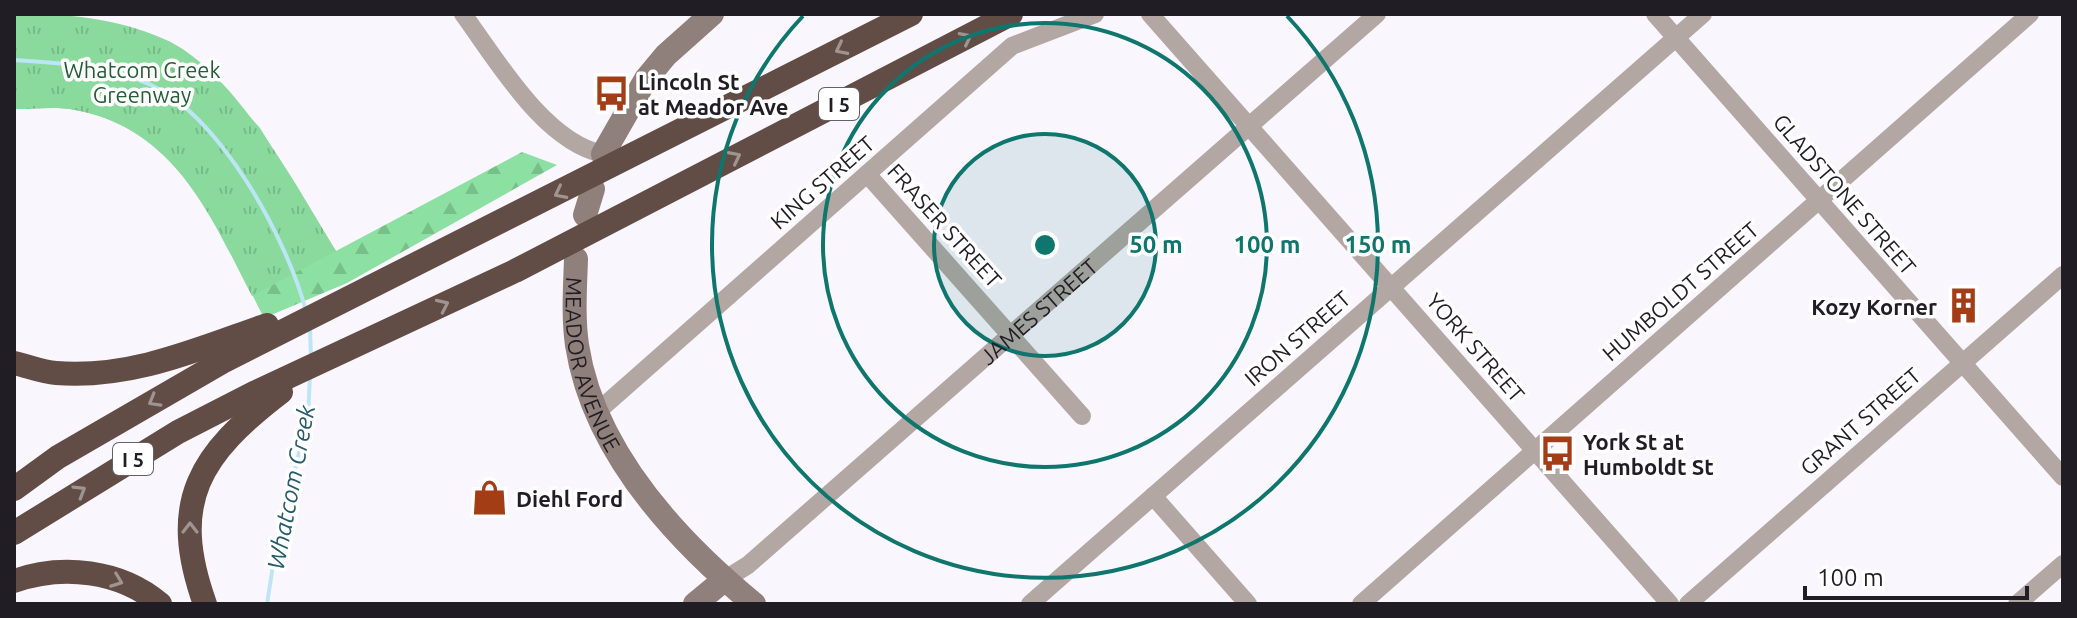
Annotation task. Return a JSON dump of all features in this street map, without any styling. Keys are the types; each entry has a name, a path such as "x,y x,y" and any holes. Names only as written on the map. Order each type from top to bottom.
{"highway":[{"name":"I 5","path":"14,489 215,354 367,290 911,14"},
{"name":"I 5","path":"14,533 178,432 258,400 316,365 515,271 1011,14"},
{"path":"14,363 55,373 116,372 215,354"},
{"path":"205,604 193,561 189,531 193,497 205,466 258,400"},
{"path":"14,581 50,571 76,570 138,589 160,604"}],"street":[{"path":"463,14 519,92 547,123 589,151 603,154 646,79 666,55 712,14"},
{"name":"KING STREET","path":"597,412 1012,46 1095,14"},
{"name":"YORK STREET","path":"1150,14 1670,604"},
{"name":"JAMES STREET","path":"695,604 748,565 1377,14"},
{"name":"GLADSTONE STREET","path":"1655,14 2063,477"},
{"name":"IRON STREET","path":"1030,604 1703,14"},
{"name":"HUMBOLDT STREET","path":"1361,604 2030,14"},
{"name":"FRASER STREET","path":"867,174 1082,416"},
{"path":"585,215 593,189"},
{"name":"MEADOR AVENUE","path":"576,259 574,319 577,346 589,393 617,452 653,501 724,580 754,604"},
{"name":"GRANT STREET","path":"1688,604 2063,275"},
{"path":"1153,496 1248,604"},
{"path":"2017,604 2063,564"}],"green space":[{"name":"Whatcom Creek Greenway","path":"14,14 108,21 164,39 190,54 239,102 262,132 336,251 252,296 221,236 186,180 165,156 140,136 111,120 76,110 14,109"},
{"name":"Whatcom Creek Greenway","path":"166,40 204,66 260,128 336,251 522,152 557,165 347,283 264,318 231,252 193,189 170,161 143,138 112,121 75,110 14,109"}],"waterway":[{"name":"Whatcom Creek","path":"14,60 84,66 118,73 151,85 177,101 202,124 248,183 284,250 306,311"},
{"name":"Whatcom Creek","path":"310,327 311,358"},
{"name":"Whatcom Creek","path":"267,604 276,546 308,417 310,375"}],"place":[{"name":"Lincoln St at Meador Ave","path":"612,94"},
{"name":"Kozy Korner","path":"1963,306"},
{"name":"York St at Humboldt St","path":"1557,454"},
{"name":"Diehl Ford","path":"490,498"}]}
